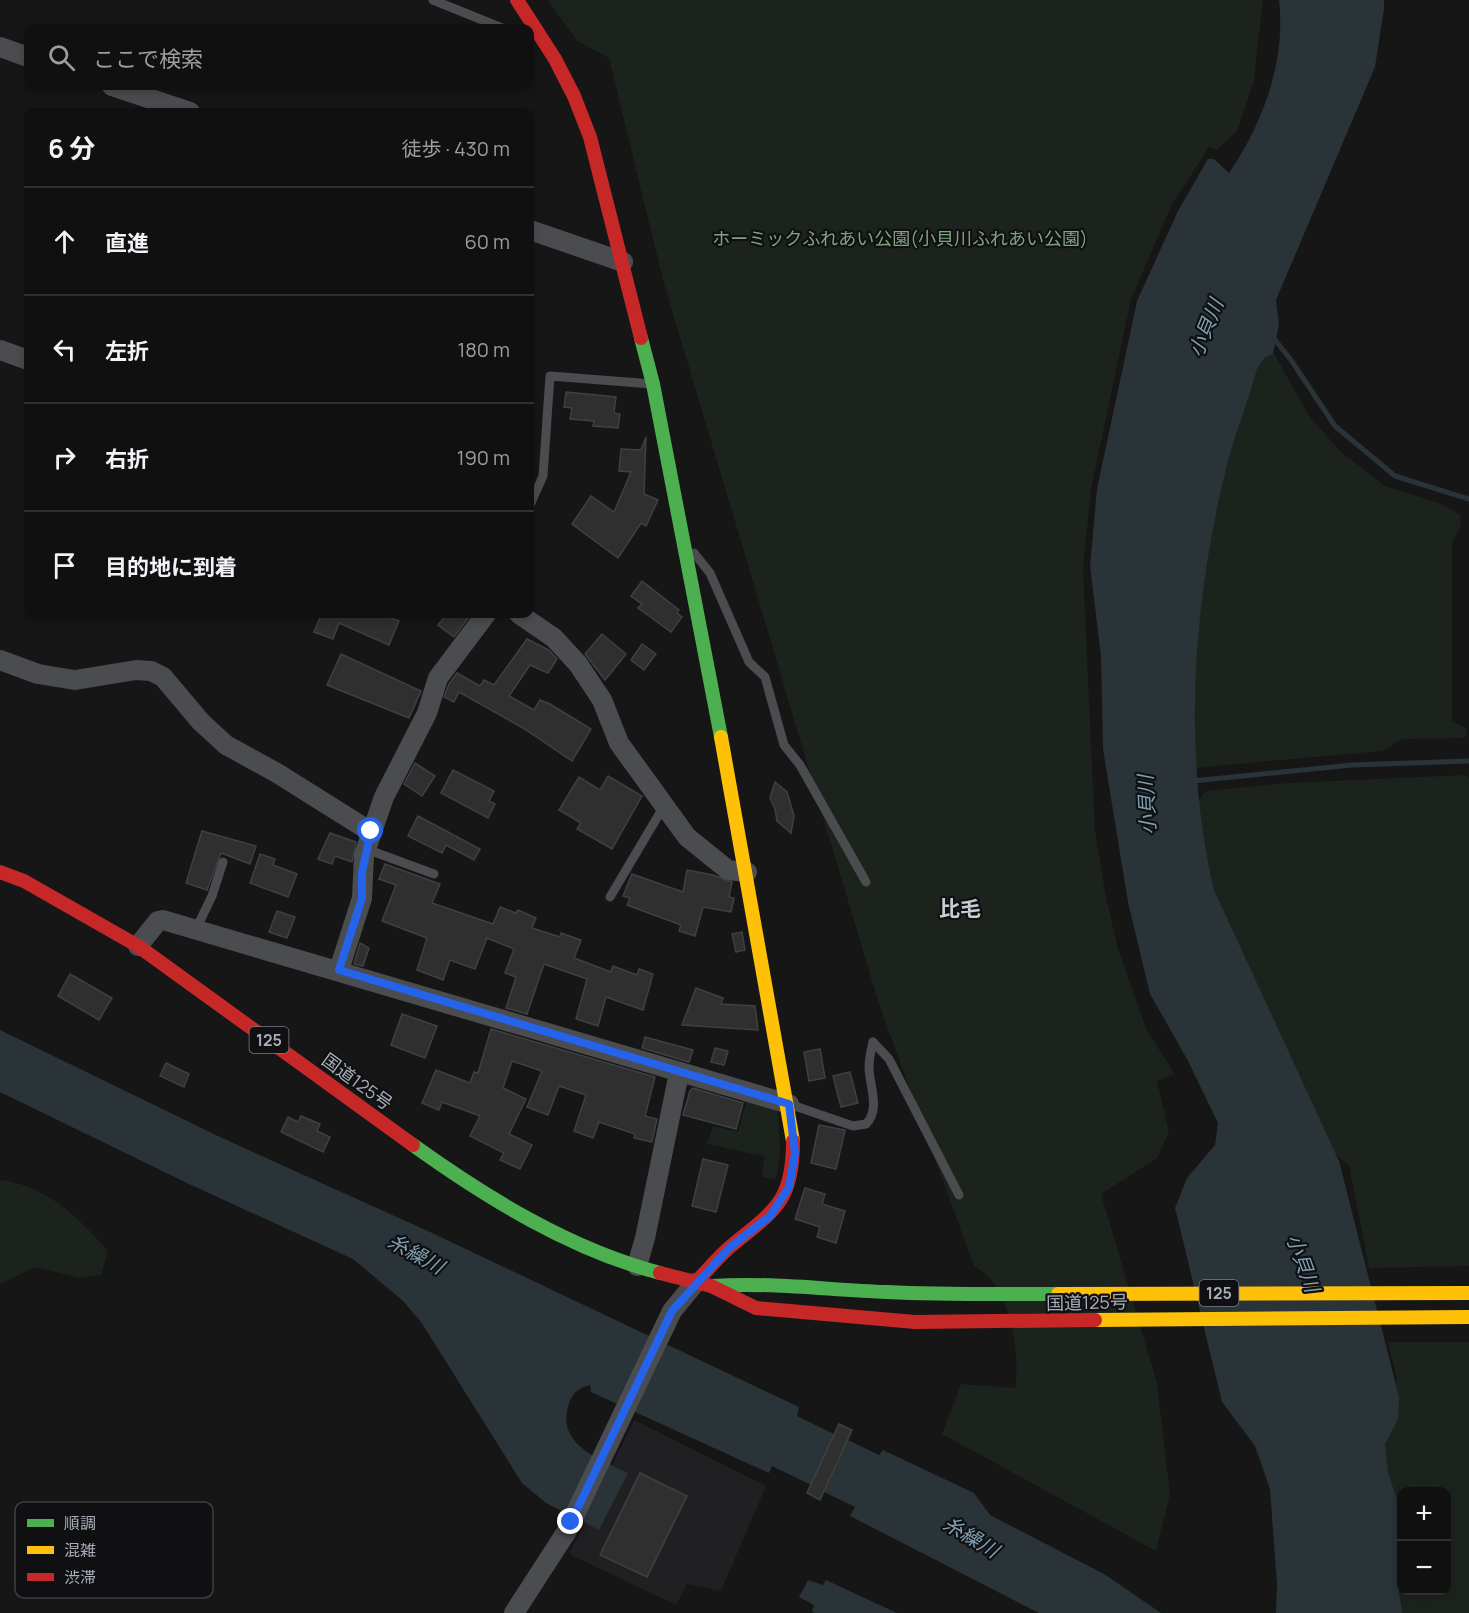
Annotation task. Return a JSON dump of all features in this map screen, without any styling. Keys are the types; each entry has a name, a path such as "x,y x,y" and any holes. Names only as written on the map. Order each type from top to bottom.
{"main road":[{"path":"517,0 530,24"},
{"path":"534,30 574,96 590,137 653,384 789,1104 795,1153 789,1187 770,1216 729,1248 703,1285"},
{"name":"国道125号","path":"0,872 42,891 138,946 438,1163 555,1233 637,1266 703,1285 756,1308 915,1322 1469,1317"},
{"name":"国道125号","path":"703,1285 761,1283 817,1289 910,1294 1469,1293"}],"street":[{"path":"0,47 24,56"},
{"path":"124,90 178,108"},
{"path":"534,231 622,262"},
{"path":"0,350 24,359"},
{"path":"339,970 362,898 362,872 369,840 387,790 427,713 438,678 483,618"},
{"path":"525,618 554,638 578,664 602,700 619,743 687,837 705,854 728,870 747,872"},
{"path":"0,660 38,674 75,680 136,670 151,671 163,677 201,722 225,746 277,773 369,840"},
{"path":"138,946 160,920 339,970 789,1104"},
{"path":"637,1266 645,1238 679,1073"},
{"path":"514,1613 556,1551 669,1318 703,1285"}],"lane":[{"path":"433,0 492,24"},
{"path":"534,496 543,476 550,376 653,384"},
{"path":"684,539 710,573 749,662 765,677 784,745 800,765 866,882"},
{"path":"610,897 664,807"},
{"path":"369,840 434,874"},
{"path":"196,929 212,896 223,862"},
{"path":"789,1104 853,1126 866,1124 872,1115 873,1100 869,1069 873,1042 889,1059 958,1196"}],"shaded area":[{"path":"634,1420 766,1486 721,1591 687,1584 676,1605 569,1554"}],"green space":[{"name":"ホーミックふれあい公園(小貝川ふれあい公園)","path":"548,0 1263,0 1254,80 1237,131 1217,150 1209,147 1171,206 1131,299 1091,489 1083,569 1095,831 1105,892 1118,949 1147,1031 1175,1074 1157,1081 1169,1132 1157,1158 1101,1194 1157,1383 1170,1495 1156,1551 942,1434 961,1384 1015,1388 1016,1357 1010,1320 996,1287 974,1266 878,1001 663,280 609,58 577,41"},
{"path":"1271,348 1309,416 1341,452 1385,486 1442,504 1460,515 1461,524 1452,544 1452,722 1467,728 1465,738 1402,739 1382,751 1192,768 1191,706 1203,546 1258,354"},
{"path":"1466,775 1469,778 1469,1266 1369,1268 1349,1165 1328,1149 1208,888 1196,805 1206,791 1289,783"},
{"path":"747,1100 778,1110 780,1153 776,1179 762,1177 764,1156 707,1144 713,1126 738,1132"},
{"path":"0,1180 16,1183 47,1196 86,1227 108,1251 101,1275 80,1278 35,1267 0,1284"},
{"path":"1388,1342 1469,1342 1469,1613 1389,1613 1379,1454 1397,1379"}],"water":[{"name":"小貝川","path":"1279,0 1384,0 1375,67 1276,300 1279,325 1273,354 1265,357 1257,369 1226,469 1206,572 1199,625 1195,733 1198,786 1204,839 1214,890 1339,1161 1399,1397 1398,1419 1385,1444 1388,1473 1397,1499 1397,1595 1399,1595 1402,1613 1276,1613 1277,1584 1270,1489 1255,1446 1222,1402 1175,1208 1187,1178 1215,1145 1218,1123 1187,1059 1150,994 1128,902 1103,749 1101,656 1090,566 1097,489 1137,301 1178,211 1208,159 1214,159 1229,173 1252,134 1262,113 1275,69 1280,23"},
{"name":"糸繰川","path":"0,1030 220,1137 430,1232 799,1407 797,1416 834,1434 811,1485 772,1466 769,1473 591,1392 590,1385 579,1390 571,1398 566,1420 569,1432 575,1441 594,1456 628,1473 599,1530 546,1503 522,1483 421,1322 403,1301 353,1259 189,1184 0,1092"},
{"name":"糸繰川","path":"848,1440 879,1455 883,1450 974,1493 990,1515 1104,1574 1161,1613 1039,1613 850,1516 855,1507 824,1492"},
{"path":"808,1580 823,1585 826,1580 897,1613 812,1612 814,1605 799,1597"}],"building":[{"path":"566,392 616,397 614,413 620,414 618,428 593,426 594,421 570,419 572,408 564,407"},
{"path":"646,437 644,494 658,500 646,526 641,523 618,558 572,524 591,496 614,512 631,472 619,471 621,449 641,450"},
{"path":"642,581 679,610 677,613 682,617 671,632 638,608 642,604 631,596"},
{"path":"320,618 391,618 399,621 389,645 339,623 333,639 314,632"},
{"path":"444,618 468,618 454,637 438,625"},
{"path":"602,634 626,654 605,680 585,654"},
{"path":"527,639 549,650 557,659 548,673 530,665 509,696 534,710 540,700 550,704 591,729 572,761 523,728 459,692 454,702 444,697 457,673 480,686 484,680 494,685"},
{"path":"642,644 656,654 644,670 631,660"},
{"path":"341,654 421,691 409,718 327,685"},
{"path":"415,763 435,776 422,796 404,784"},
{"path":"453,770 494,791 489,801 495,804 488,818 441,793"},
{"path":"608,776 642,796 612,849 577,829 581,823 559,810 579,777 600,790"},
{"path":"775,782 787,792 794,816 791,833 777,821 770,798"},
{"path":"418,816 480,849 474,860 446,845 442,853 408,836"},
{"path":"202,831 256,846 250,864 221,853 207,890 186,883"},
{"path":"330,833 356,842 352,862 335,856 332,864 318,859"},
{"path":"260,854 275,859 273,865 297,874 288,897 250,883"},
{"path":"385,864 440,884 432,903 493,924 500,907 516,913 518,910 536,918 532,928 560,937 561,933 581,940 574,958 611,972 613,966 637,975 639,969 653,974 643,1010 606,997 598,1026 576,1019 587,979 544,964 527,1014 506,1008 516,977 505,973 514,949 487,938 475,969 450,960 443,980 417,970 427,938 382,921 396,885 379,879"},
{"path":"687,870 713,875 732,882 729,897 734,898 731,912 703,907 695,936 679,931 681,925 627,905 630,898 623,896 632,874 683,892"},
{"path":"277,911 295,917 287,938 269,932"},
{"path":"742,932 745,950 736,952 732,934"},
{"path":"360,943 369,948 363,966 354,964"},
{"path":"70,974 112,998 99,1020 58,996"},
{"path":"696,988 723,998 721,1004 755,1006 758,1030 682,1025"},
{"path":"402,1014 437,1026 425,1058 391,1045"},
{"path":"491,1029 655,1077 645,1116 657,1119 652,1142 634,1138 635,1134 599,1122 593,1138 574,1131 586,1095 559,1086 548,1115 527,1107 542,1071 512,1061 503,1088 526,1099 509,1134 532,1145 520,1169 500,1160 504,1153 470,1136 480,1116 442,1102 439,1110 422,1103 436,1070 470,1083 474,1072 478,1073"},
{"path":"645,1037 693,1050 689,1062 642,1048"},
{"path":"715,1048 728,1051 724,1065 711,1062"},
{"path":"820,1049 825,1078 809,1081 804,1052"},
{"path":"166,1063 189,1074 184,1087 160,1076"},
{"path":"850,1072 858,1103 841,1107 833,1076"},
{"path":"693,1088 743,1103 736,1129 683,1115"},
{"path":"301,1116 320,1124 317,1131 330,1137 323,1152 281,1132 288,1117 298,1122"},
{"path":"819,1125 845,1130 836,1169 811,1163"},
{"path":"703,1159 728,1165 716,1212 692,1206"},
{"path":"805,1188 825,1194 822,1204 845,1211 836,1243 817,1237 820,1227 795,1219"},
{"path":"839,1424 852,1430 820,1500 807,1493"},
{"path":"640,1473 687,1496 647,1577 600,1555"}],"waterway":[{"path":"1272,336 1291,360 1335,426 1395,476 1469,499"},
{"path":"1193,781 1352,765 1469,761"}],"traffic: fast":[{"path":"641,338 653,384 721,737"},
{"path":"413,1145 470,1184 531,1220 594,1251 660,1273"},
{"path":"712,1286 778,1286 930,1294 1058,1294"}],"traffic: slow":[{"path":"721,737 793,1141"},
{"path":"1058,1294 1469,1293"},
{"path":"1095,1320 1469,1317"}],"traffic: jam":[{"path":"517,0 532,24"},
{"path":"534,26 555,59 574,96 590,137 641,338"},
{"path":"0,872 24,881 138,946 413,1145"},
{"path":"695,1283 726,1250 759,1223 778,1203 785,1192 789,1178 793,1141"},
{"path":"660,1273 711,1286 756,1308 915,1322 1095,1320"}],"district":[{"name":"比毛","path":"960,909"}],"route":[{"path":"371,831 364,855 362,898 339,970 789,1104 795,1153 789,1187 770,1216 729,1248 672,1311 571,1522"}]}
